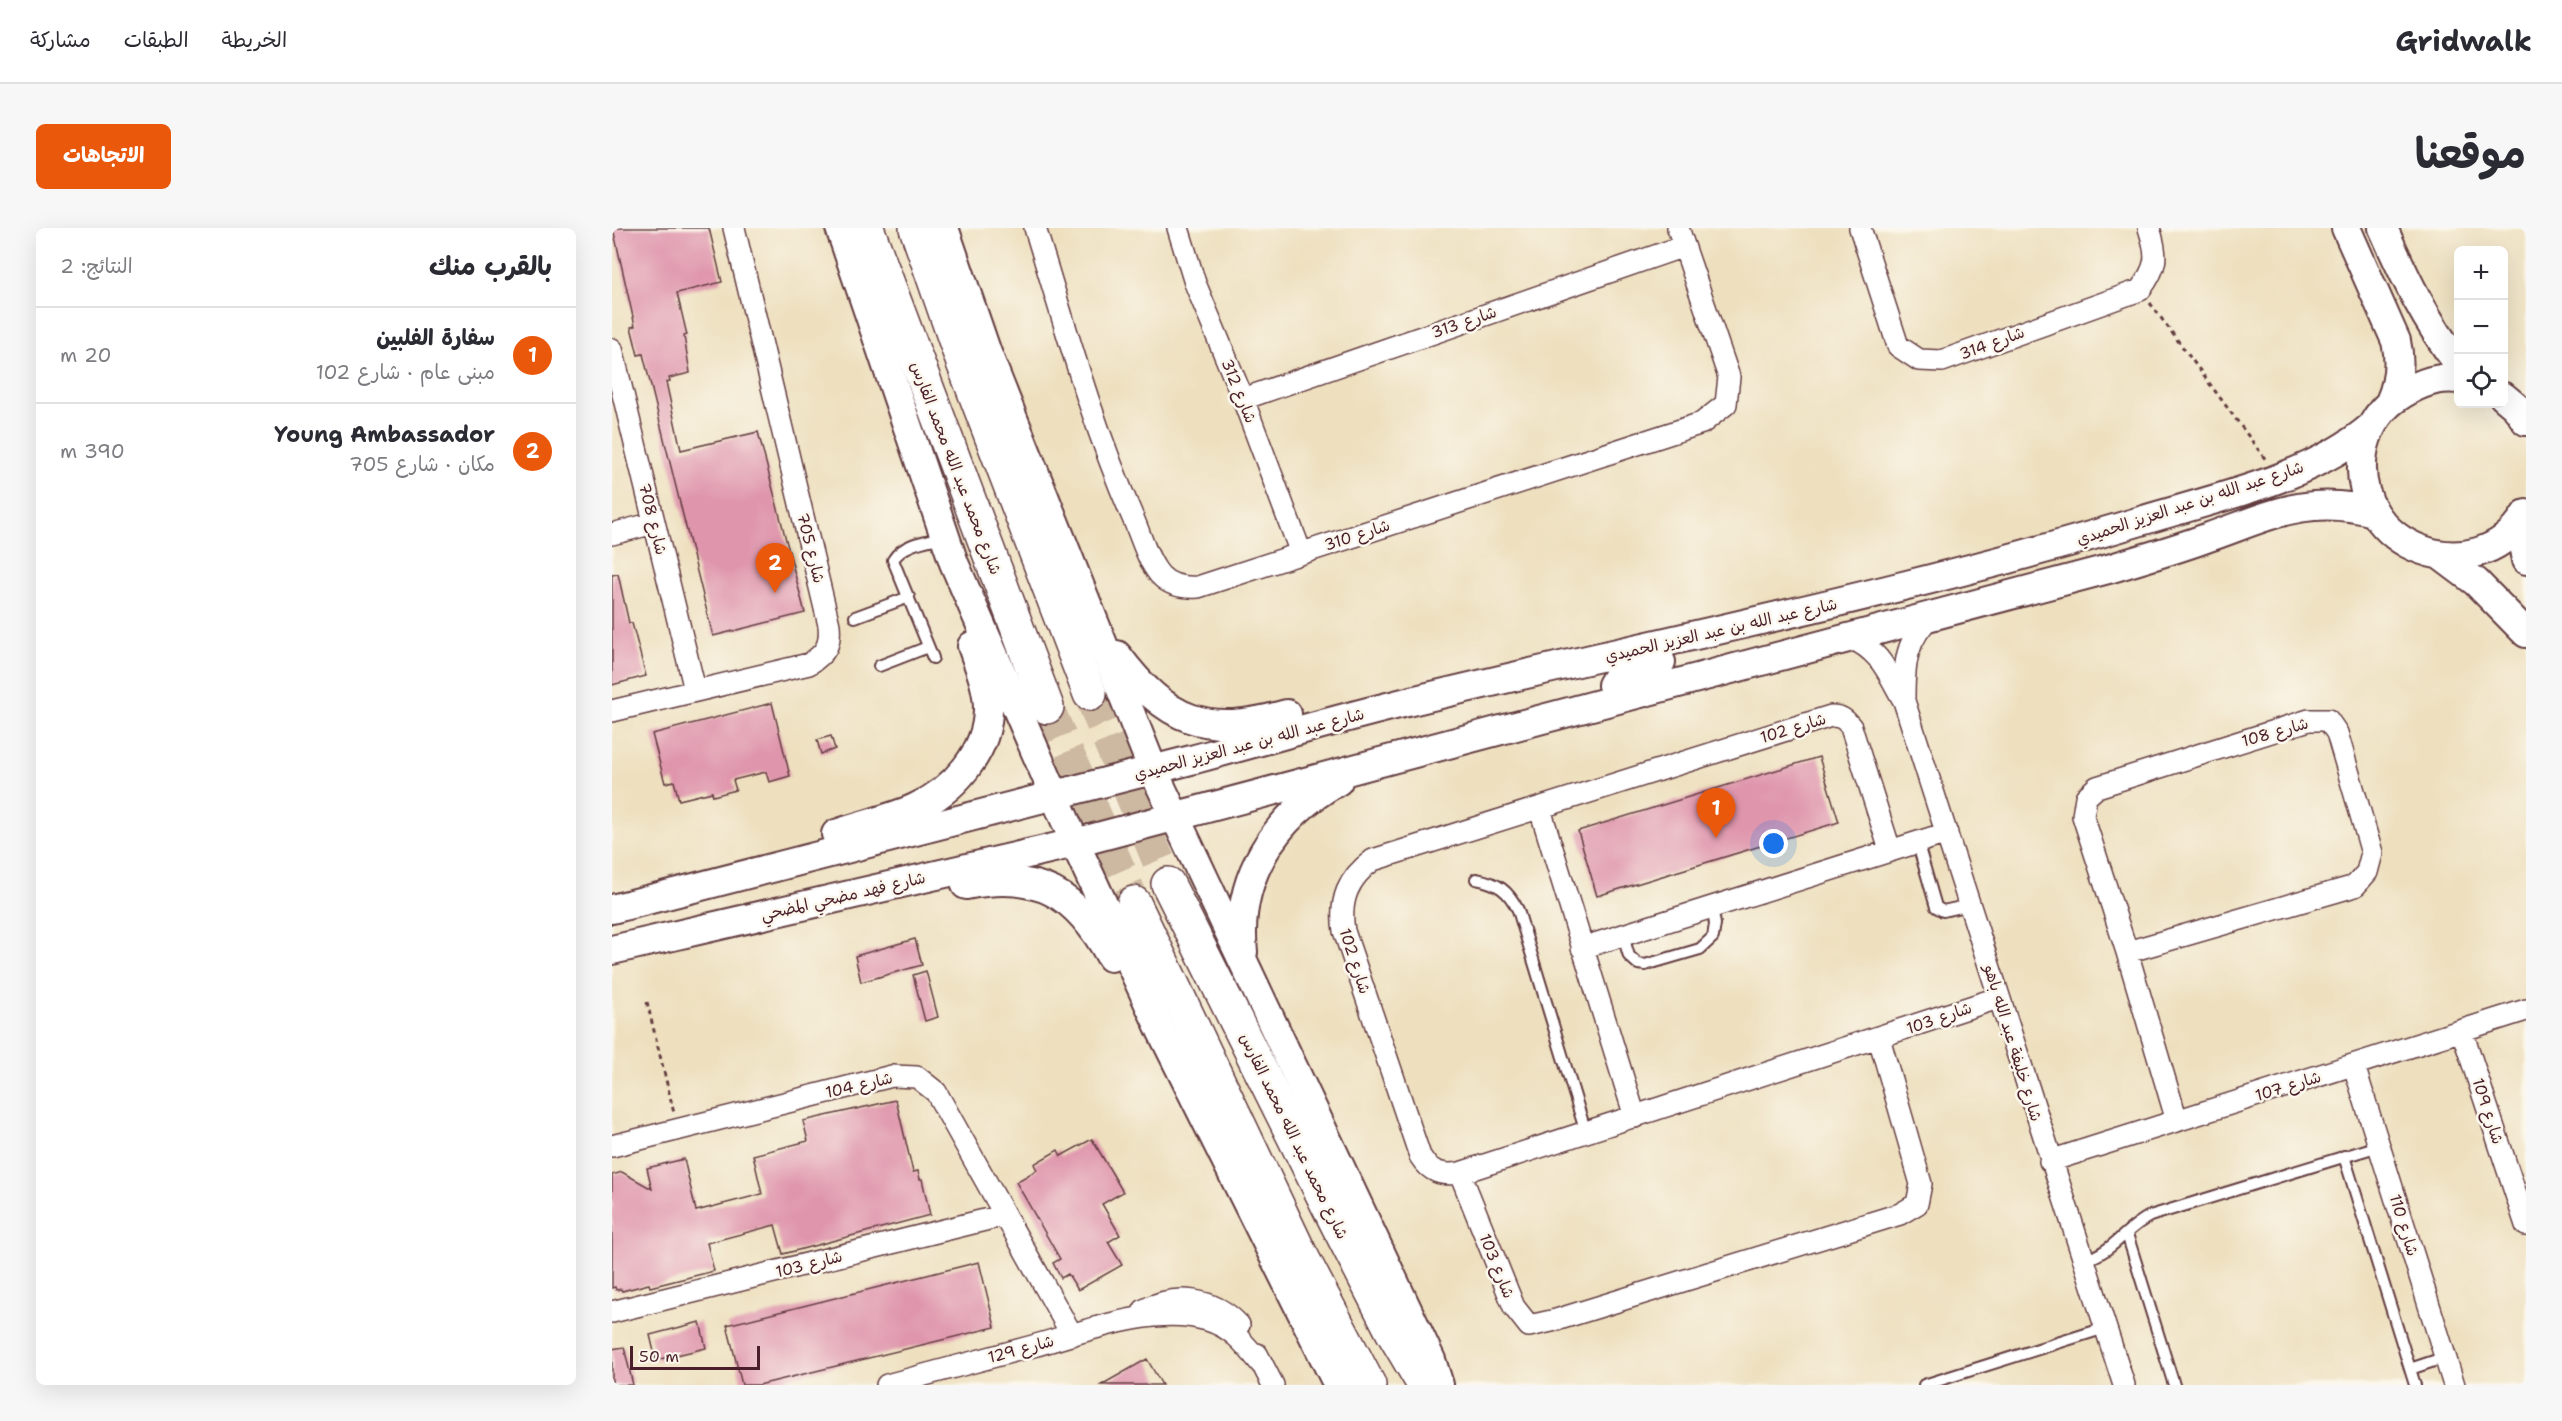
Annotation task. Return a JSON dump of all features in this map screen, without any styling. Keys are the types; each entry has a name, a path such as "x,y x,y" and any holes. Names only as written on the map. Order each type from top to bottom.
{"main road":[{"name":"شارع محمد عبد الله محمد الفارس","path":"867,228 1047,707"},
{"path":"916,228 962,360 1090,694"},
{"name":"شارع محمد عبد الله محمد الفارس","path":"1168,884 1342,1234 1392,1331 1424,1385"},
{"path":"1134,903 1299,1251 1369,1385"}],"street":[{"name":"شارع 705","path":"612,711 809,664 821,657 828,648 829,625 734,228"},
{"path":"840,228 949,550 1075,843 1161,1030 1338,1385"},
{"path":"944,228 987,353 1173,817 1244,960 1431,1360 1439,1385"},
{"name":"شارع 310","path":"1035,228 1080,372 1120,488 1159,573 1172,584 1180,587 1198,587 1702,423 1726,404 1729,377 1681,237"},
{"name":"شارع 312","path":"1178,228 1195,283 1244,399 1301,553"},
{"name":"شارع 314","path":"1860,228 1898,346 1919,360 1942,361 2140,290"},
{"path":"2140,290 2153,273 2156,250 2149,228"},
{"path":"2346,228 2396,341 2399,353 2398,378 2390,402 2372,426 2364,445 2361,465 2363,485 2380,522 2397,538 2417,550 2440,555 2464,555 2486,548 2506,537 2524,517"},
{"path":"2383,228 2418,303 2454,358"},
{"name":"شارع 313","path":"1244,399 1681,237"},
{"name":"شارع 708","path":"612,349 695,690"},
{"path":"2390,402 2409,389 2431,381 2454,380"},
{"name":"شارع عبد الله بن عبد العزيز الحميدي","path":"1056,795 1391,706 1834,604 2110,530 2279,477 2329,456 2372,426"},
{"path":"1075,843 1369,763 2122,565 2287,510 2322,504 2340,504 2374,512"},
{"path":"2524,517 2522,539 2526,560"},
{"path":"612,534 654,523"},
{"path":"785,865 832,835 915,808 931,800 958,777 978,747 987,723 987,695 961,613 949,550"},
{"path":"2440,555 2476,582 2526,633"},
{"path":"1616,698 1612,686 1615,678 1622,673 1760,633 1834,604"},
{"name":"شارع خليفة عبد الله باهو","path":"1904,701 1906,656 1915,635 1933,614"},
{"path":"1098,629 1127,668 1152,696 1176,713 1189,718 1231,726 1417,687 1492,682"},
{"name":"شارع خليفة عبد الله باهو","path":"1849,637 1860,642 1879,657 1904,701 2050,1161 2124,1385"},
{"name":"شارع 102","path":"1460,1173 1449,1175 1437,1173 1427,1167 1420,1156 1344,931 1341,914 1344,898 1355,877 1373,860 1820,719 1839,716 1851,727 1890,850"},
{"name":"شارع 108","path":"2127,952 2355,886 2367,872 2372,853 2337,733 2328,720 2309,720 2108,783 2097,787 2086,797 2083,816 2127,952 2177,1121"},
{"path":"1244,960 1242,921 1245,901 1249,882 1266,846 1277,830 1305,802 1369,763"},
{"path":"612,909 1056,795"},
{"path":"1540,809 1635,1117"},
{"path":"1582,948 1947,833"},
{"name":"شارع فهد مضحي المضحي","path":"612,950 1075,843"},
{"path":"721,924 786,919 984,881 1008,880 1032,883 1060,896 1083,915 1101,938 1129,987 1161,1030"},
{"name":"شارع 103","path":"1879,1038 1922,1184 1917,1204 1900,1214 1529,1326 1514,1307 1460,1173 1998,998"},
{"name":"شارع 107","path":"2050,1161 2526,1011"},
{"name":"شارع 109","path":"2462,1031 2526,1225"},
{"name":"شارع 110","path":"2354,1066 2454,1385"},
{"name":"شارع 104","path":"612,1146 892,1076 917,1077 936,1092 1072,1335"},
{"name":"شارع 103","path":"612,1312 1005,1215"},
{"name":"شارع 129","path":"887,1385 1121,1322 1150,1307 1173,1300 1192,1300 1222,1311 1242,1328 1273,1385"}],"lane":[{"path":"933,658 893,560 896,554 907,546 949,550"},
{"path":"855,617 909,597"},
{"path":"879,666 928,647"},
{"path":"1917,841 1936,907 1943,911 1970,904"},
{"path":"1476,879 1499,885 1507,891 1518,910 1586,1133"},
{"path":"1623,936 1629,956 1638,964 1651,964 1700,949 1710,942 1715,931 1712,907"},
{"path":"2083,1261 2107,1251 2150,1216 2379,1146"},
{"path":"2344,1156 2415,1385"},
{"path":"2127,1234 2174,1385"},
{"path":"1923,1385 1940,1382 2105,1328"},
{"path":"2410,1369 2446,1357"}],"path":[{"path":"2140,290 2279,477"},
{"path":"648,1002 678,1130"}],"building":[{"path":"613,228 709,228 722,282 677,293 687,335 684,336 690,373 669,378 670,381 666,382 681,450 758,432 805,613 713,636 643,354 638,355 631,327 635,326"},
{"path":"618,574 629,623 632,623 646,676 612,685 612,575"},
{"path":"772,703 790,776 769,782 766,772 733,780 736,790 713,796 712,792 679,800 674,781 665,783 652,734"},
{"path":"831,736 835,749 821,754 817,740"},
{"path":"1819,757 1839,822 1597,896 1578,831"},
{"path":"915,939 922,965 861,982 855,956"},
{"path":"926,971 938,1017 925,1021 913,975"},
{"path":"896,1100 913,1172 918,1171 922,1179 930,1215 783,1254 775,1225 707,1243 714,1271 650,1287 649,1284 622,1291 621,1289 616,1290 615,1287 612,1288 612,1175 622,1172 652,1189 647,1168 684,1159 696,1211 762,1194 753,1155 808,1141 803,1121"},
{"path":"1092,1139 1123,1192 1102,1204 1120,1235 1108,1242 1122,1265 1078,1290 1068,1274 1061,1278 1053,1263 1060,1259 1016,1182 1037,1170 1034,1164 1058,1150 1061,1156"},
{"path":"979,1262 995,1327 759,1385 742,1385 727,1325"},
{"path":"700,1322 706,1348 656,1360 650,1335"},
{"path":"624,1347 633,1385 612,1385 612,1349"},
{"path":"1147,1359 1162,1385 1101,1385"}],"tunnel":[{"path":"1090,694 1168,884"},
{"path":"1047,707 1134,903"}],"place":[{"name":"Young Ambassador","path":"775,593"},
{"name":"سفارة الفلبين","path":"1716,838"}]}
